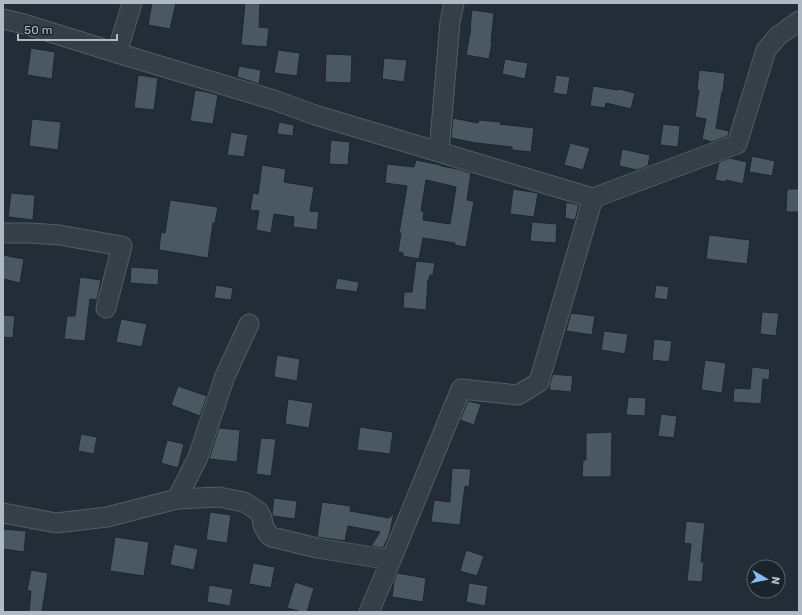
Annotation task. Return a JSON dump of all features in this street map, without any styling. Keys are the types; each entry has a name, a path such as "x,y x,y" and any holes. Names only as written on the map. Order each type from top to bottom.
{"street":[{"path":"117,53 132,3"},
{"path":"438,152 450,22 454,3"},
{"path":"3,19 24,24 274,100 315,116 593,198 737,144 766,50 778,36 799,20"},
{"path":"369,612 461,388 518,395 539,382 593,198"},
{"path":"3,233 31,232 59,235 122,246 106,308"},
{"path":"177,499 198,457 225,376 249,324"},
{"path":"3,513 56,523 107,518 177,499 219,497 244,502 258,511 262,518 263,525 268,534 272,537 317,548 391,560"}],"building":[{"path":"152,3 176,3 170,29 148,25"},
{"path":"245,3 260,3 259,27 269,28 267,47 241,45"},
{"path":"472,10 494,13 492,43 489,59 466,55 471,28"},
{"path":"31,48 55,52 52,79 27,75"},
{"path":"278,50 300,53 297,76 274,73"},
{"path":"326,54 352,55 351,83 325,82"},
{"path":"384,58 407,60 404,82 382,79"},
{"path":"505,59 528,63 525,79 502,74"},
{"path":"239,66 261,70 259,84 237,77"},
{"path":"699,70 725,73 716,128 729,131 728,136 712,142 702,139 706,119 695,117 699,90 697,90"},
{"path":"138,75 158,78 154,110 134,108"},
{"path":"556,75 570,77 567,95 553,93"},
{"path":"593,86 619,89 635,93 631,109 606,103 605,108 590,106"},
{"path":"195,90 218,95 213,124 190,121"},
{"path":"453,118 478,123 479,120 501,122 500,124 534,128 531,152 512,150 512,147 476,143 451,138"},
{"path":"32,119 61,122 58,150 29,146"},
{"path":"279,122 294,125 293,136 277,134"},
{"path":"663,124 680,126 678,147 660,145"},
{"path":"231,132 248,135 244,157 227,155"},
{"path":"331,140 350,142 348,165 329,164"},
{"path":"570,143 590,148 583,170 564,165"},
{"path":"622,149 650,155 648,166 637,170 619,166"},
{"path":"752,156 775,161 772,176 749,172"},
{"path":"730,158 747,162 743,184 726,180 725,182 715,180 719,162"},
{"path":"416,160 471,173 467,200 474,201 466,247 454,245 455,243 423,238 419,259 403,256 403,253 398,252 401,233 399,233 407,186 385,183 387,164 414,167","holes":["426,180 456,187 450,224 423,220 424,211 421,211"]},
{"path":"262,165 286,169 284,182 314,187 310,211 319,212 317,230 293,227 294,217 274,214 271,233 256,230 259,211 250,210 253,193 258,194"},
{"path":"513,189 538,193 534,217 510,214"},
{"path":"787,189 799,189 799,212 786,212"},
{"path":"11,193 35,195 33,220 8,217"},
{"path":"170,200 218,207 215,223 213,223 208,258 159,250 161,232 165,233"},
{"path":"566,202 579,205 575,220 565,218"},
{"path":"532,222 557,224 556,243 530,241"},
{"path":"709,235 750,240 747,264 706,259"},
{"path":"3,255 24,259 20,283 3,279"},
{"path":"416,261 435,263 433,275 430,275 428,280 426,310 403,308 404,292 412,292"},
{"path":"131,267 159,269 158,285 130,283"},
{"path":"80,277 101,280 97,300 90,299 85,341 64,339 67,316 75,316"},
{"path":"337,278 359,282 357,292 335,289"},
{"path":"216,285 233,288 231,300 214,298"},
{"path":"656,285 669,287 667,300 654,298"},
{"path":"762,312 779,313 776,336 760,334"},
{"path":"571,313 595,316 592,335 566,331"},
{"path":"3,315 15,316 13,338 3,337"},
{"path":"121,319 147,324 142,347 116,342"},
{"path":"604,331 628,334 625,354 601,350"},
{"path":"654,339 672,341 669,362 652,360"},
{"path":"277,355 300,359 297,381 274,377"},
{"path":"705,360 726,363 722,393 701,390"},
{"path":"752,367 770,369 769,380 763,379 761,404 733,402 734,388 750,389"},
{"path":"553,374 573,376 571,392 549,390"},
{"path":"178,386 207,396 200,416 171,405"},
{"path":"628,397 646,398 645,416 626,415"},
{"path":"288,399 313,403 309,428 285,424"},
{"path":"468,401 481,404 474,425 460,420"},
{"path":"661,414 677,416 674,438 658,436"},
{"path":"360,427 393,432 390,454 357,450"},
{"path":"219,428 240,430 237,462 209,459"},
{"path":"612,432 611,477 582,477 583,460 586,460 586,433"},
{"path":"81,434 97,437 94,454 78,451"},
{"path":"261,438 276,439 271,476 256,474"},
{"path":"167,440 184,444 178,468 161,463"},
{"path":"452,468 471,469 469,487 465,486 460,525 431,522 434,500 450,502"},
{"path":"274,498 297,501 295,519 273,516"},
{"path":"322,502 351,506 350,511 389,518 394,513 389,536 383,548 371,546 380,532 348,526 345,541 317,537"},
{"path":"210,512 231,515 227,543 206,540"},
{"path":"686,521 705,523 701,562 704,562 702,582 687,581 691,544 684,543"},
{"path":"3,529 26,531 24,552 3,549"},
{"path":"115,537 149,542 144,576 110,571"},
{"path":"174,544 198,549 194,570 170,565"},
{"path":"466,550 484,556 477,576 460,571"},
{"path":"253,563 275,567 271,588 249,584"},
{"path":"31,570 48,573 42,612 29,612 31,591 27,591"},
{"path":"397,573 426,578 423,602 392,597 394,581"},
{"path":"295,582 314,588 307,612 287,608"},
{"path":"469,583 488,586 485,606 466,602"},
{"path":"209,585 233,589 230,606 207,602"}]}
